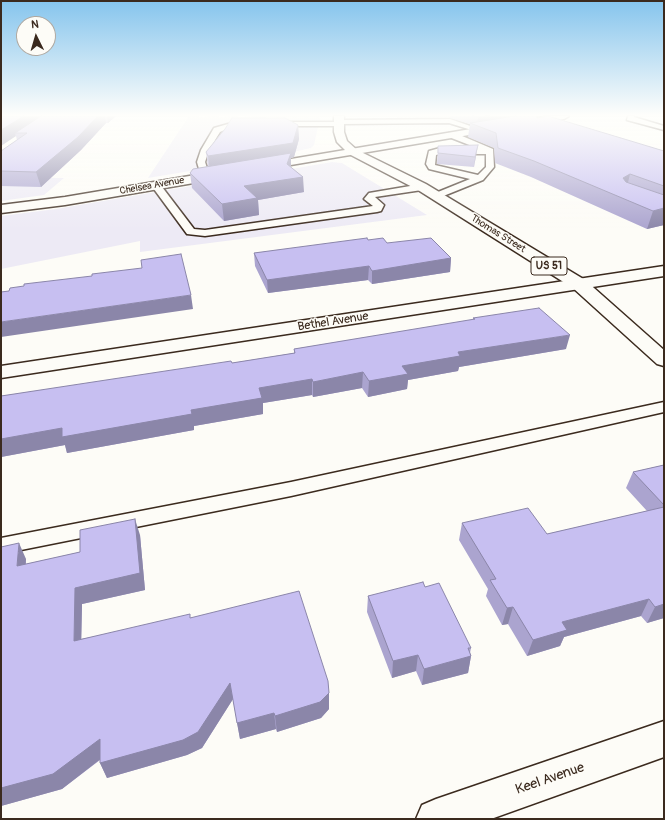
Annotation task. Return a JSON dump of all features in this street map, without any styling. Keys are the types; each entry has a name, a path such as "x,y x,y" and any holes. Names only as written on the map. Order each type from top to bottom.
{"main road":[{"path":"252,169 340,154"},
{"name":"Thomas Street","path":"357,154 422,187 579,284 664,360"},
{"name":"Chelsea Avenue","path":"1,208 65,201 229,173"},
{"name":"Bethel Avenue","path":"1,372 664,271"},
{"name":"Keel Avenue","path":"436,819 664,739"}],"lane":[{"path":"204,154 201,162 205,177"},
{"path":"432,154 430,164 432,167 480,178"},
{"path":"436,196 480,178 490,167 490,154"},
{"path":"156,185 191,232 205,233 377,209 379,205 369,199 372,195 422,187"},
{"path":"1,546 291,489 664,407"}],"shaded area":[{"path":"164,154 283,154 257,160 148,178"},
{"path":"332,162 342,163 427,215 140,252 140,241 1,269 1,216 56,209"},
{"path":"1,177 64,178 44,195 1,201"}],"building":[{"path":"1,154 57,154 36,172 1,171"},
{"path":"207,154 219,154 208,156"},
{"path":"291,154 287,164 303,177 244,186 257,198 222,204 190,173 193,169"},
{"path":"450,154 476,154 475,157"},
{"path":"515,154 664,154 664,186 630,174 623,178 626,182 664,195 664,208 653,211"},
{"path":"367,238 368,240 383,238 387,243 431,238 451,258 372,271 369,266 267,280 254,253"},
{"path":"181,254 191,295 1,322 1,292 9,291 10,288 24,286 24,284 92,276 92,274 142,268 141,260"},
{"path":"539,308 570,335 458,352 460,356 402,366 408,374 369,381 363,372 313,382 312,379 259,388 262,398 191,410 192,414 62,437 62,428 1,439 1,396 231,361 232,363 295,353 294,349"},
{"path":"664,465 664,505 633,472"},
{"path":"664,507 664,604 655,607 649,599 562,622 567,630 533,640 513,607 507,608 490,580 496,579 462,523 528,508 547,534"},
{"path":"135,519 140,573 75,588 74,641 190,614 190,618 299,591 328,681 329,693 320,702 275,716 274,713 237,723 230,683 198,732 183,740 100,763 100,739 53,774 1,788 1,547 19,543 17,566 80,552 80,530"},
{"path":"423,582 425,587 439,583 471,648 468,648 471,656 424,669 418,655 393,661 368,596"}]}
